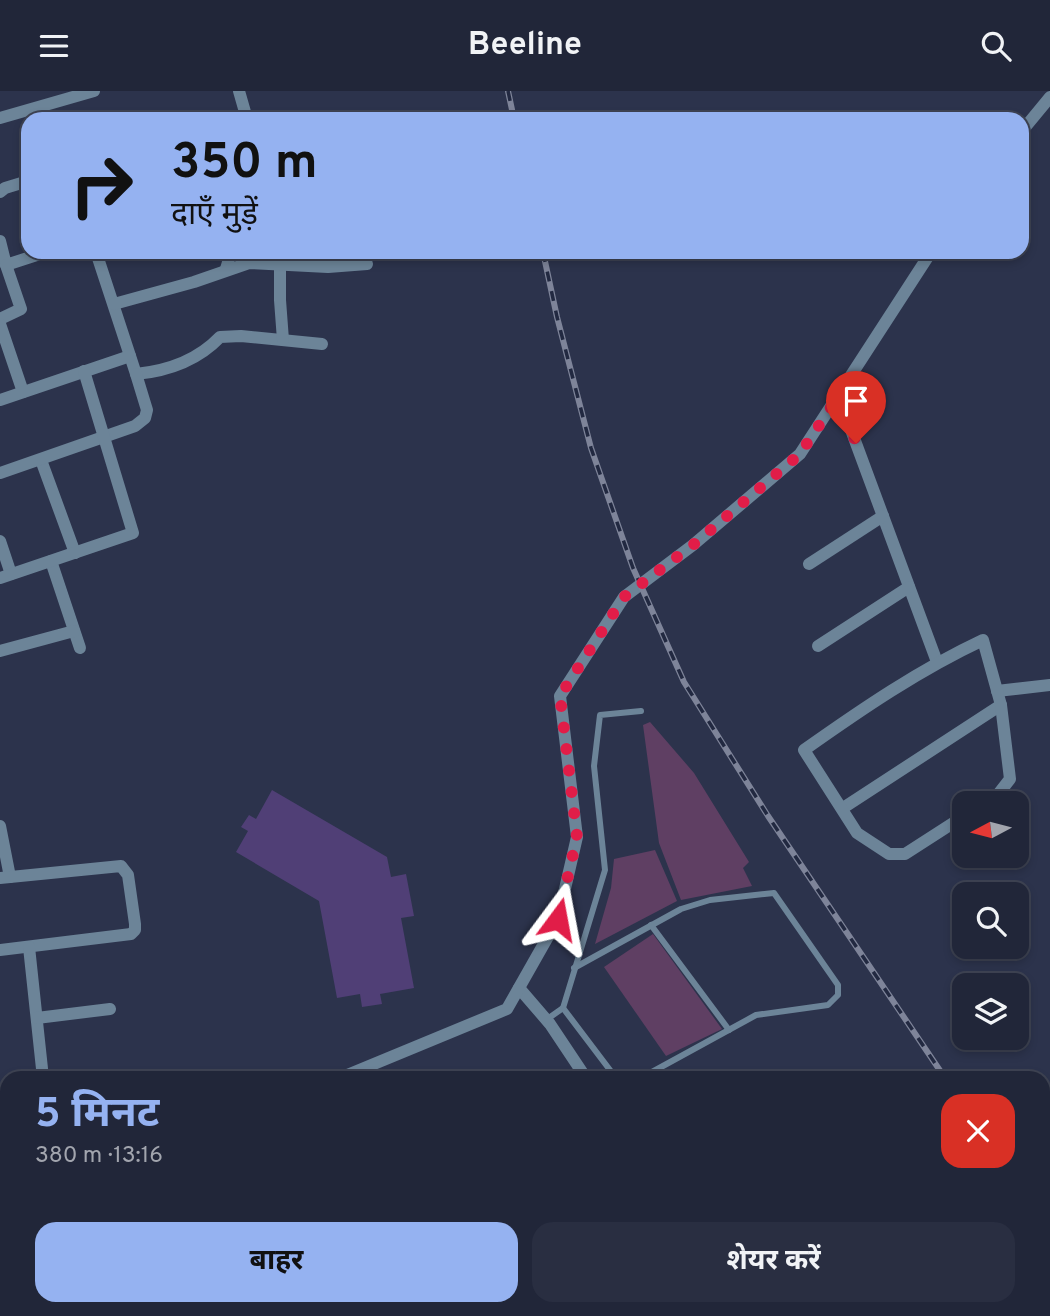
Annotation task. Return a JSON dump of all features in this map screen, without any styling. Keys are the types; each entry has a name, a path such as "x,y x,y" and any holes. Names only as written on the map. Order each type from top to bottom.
{"street":[{"path":"0,118 94,91"},
{"path":"239,91 245,112"},
{"path":"1029,122 1050,97"},
{"path":"0,192 21,183"},
{"path":"0,241 21,309 0,321 23,392"},
{"path":"6,265 24,259"},
{"path":"0,473 135,426 145,418 147,410 98,259"},
{"path":"226,269 229,259"},
{"path":"357,1071 507,1009 558,919 577,837 560,696 624,597 693,545 800,454 926,259"},
{"path":"114,304 194,282 249,263 328,267 367,264"},
{"path":"280,264 279,300 283,340"},
{"path":"136,374 160,372 213,345 220,337 241,336 322,344"},
{"path":"0,400 131,356"},
{"path":"0,541 6,576 133,533 84,371"},
{"path":"832,406 848,419 937,662"},
{"path":"41,460 75,553"},
{"path":"809,564 883,516"},
{"path":"51,561 80,648"},
{"path":"818,646 909,587"},
{"path":"0,651 74,631"},
{"path":"952,824 905,854 889,855 857,833 804,750 879,697 937,662 983,640 1001,705 1010,779 1001,791"},
{"path":"997,691 1050,685"},
{"path":"843,808 1001,705"},
{"path":"0,826 5,878 121,866 128,875 135,924 135,930 131,934 0,950"},
{"path":"29,947 42,1071"},
{"path":"519,988 547,1020 581,1071"},
{"path":"37,1018 110,1009"}],"lane":[{"path":"547,1020 563,1008 605,870 594,766 600,715 640,711"},
{"path":"574,968 681,909 710,900 774,893 838,985 838,995 828,1005 755,1015 654,1071"},
{"path":"651,925 729,1030"},
{"path":"563,1008 611,1071"}],"shaded area":[{"path":"650,722 694,773 749,862 743,868 752,886 681,900 659,843 643,725"},
{"path":"655,850 677,901 595,944 611,888 614,859"},
{"path":"653,934 722,1029 666,1056 604,967"}],"building":[{"path":"272,790 387,857 391,877 406,874 414,916 401,918 414,988 380,994 382,1004 362,1007 360,994 337,998 319,901 236,852 248,831 241,827 249,815 256,819"}],"railway":[{"path":"508,91 512,112"},
{"path":"545,259 591,448 633,568 684,682 768,816 940,1071"}],"route":[{"path":"558,919 577,837 560,696 624,597 693,545 800,454 832,406 848,419 856,443"}]}
